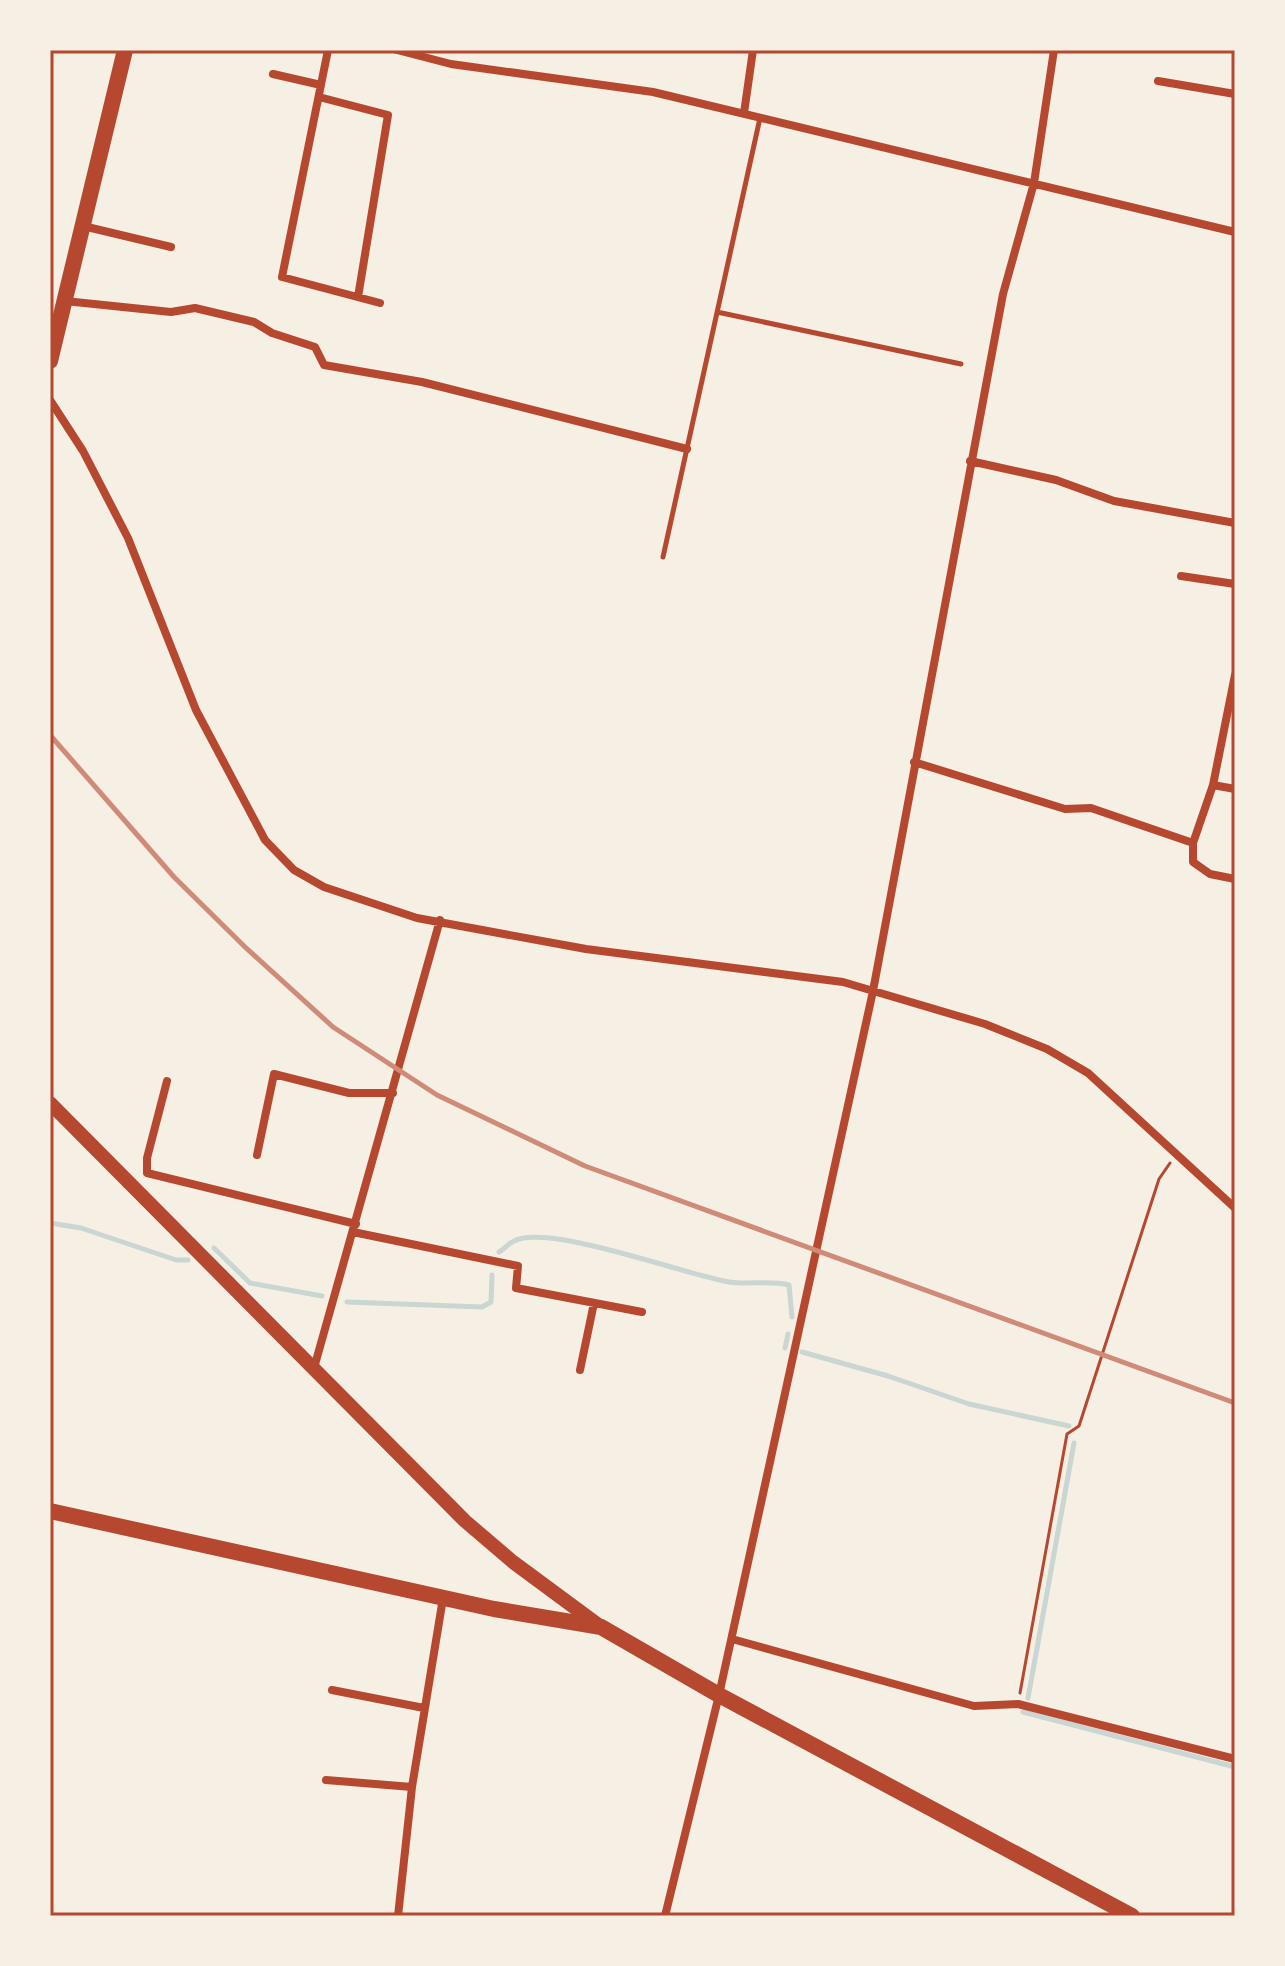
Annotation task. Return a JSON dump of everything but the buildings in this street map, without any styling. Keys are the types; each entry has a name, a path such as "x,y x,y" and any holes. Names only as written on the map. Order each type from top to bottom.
{"main road":[{"path":"50,361 125,50"},
{"path":"50,1511 443,1598 601,1627 719,1695 1132,1916"}],"street":[{"path":"328,50 282,277 380,303"},
{"path":"397,50 451,64 653,92 1235,232"},
{"path":"744,113 753,50"},
{"path":"665,1916 732,1639 873,991 1003,294 1034,183 1054,50"},
{"path":"273,74 321,85"},
{"path":"1158,81 1235,94"},
{"path":"319,97 388,115 358,297"},
{"path":"83,226 171,247"},
{"path":"65,301 171,312 195,308 239,319 315,347 324,365 422,382 687,449"},
{"path":"50,400 83,451 128,538 196,710 265,840 294,870 324,887 417,918 440,920 554,945 843,982 985,1024 1047,1049 1088,1073 1235,1208"},
{"path":"970,461 1056,480 1114,501 1235,523"},
{"path":"1181,576 1235,584"},
{"path":"1235,675 1213,785 1193,843 1193,862 1210,874 1235,879"},
{"path":"914,762 1065,809 1091,808 1193,843"},
{"path":"1213,785 1235,789"},
{"path":"314,1368 440,920"},
{"path":"257,1155 274,1074 349,1093 393,1093"},
{"path":"135,1188 147,1173 147,1158 167,1081"},
{"path":"50,1103 465,1521 513,1562 601,1627"},
{"path":"147,1173 354,1228 518,1266 516,1288 642,1312"},
{"path":"580,1370 594,1303"},
{"path":"398,1916 412,1787 443,1598"},
{"path":"732,1639 974,1706 1018,1704 1235,1759"},
{"path":"332,1690 424,1708"},
{"path":"326,1780 412,1787"}],"lane":[{"path":"663,557 760,118"},
{"path":"717,312 961,364"}],"path":[{"path":"1018,1704 1067,1434 1079,1426 1159,1179 1176,1154"}],"waterway":[{"path":"50,1223 81,1228 176,1260 188,1260"},
{"path":"499,1252 514,1241 531,1237 556,1239 729,1282 789,1285 792,1317"},
{"path":"214,1248 250,1283 322,1296"},
{"path":"347,1302 482,1307 491,1302 492,1275"},
{"path":"785,1348 788,1334"},
{"path":"802,1352 888,1376 969,1404 1069,1426"},
{"path":"1028,1698 1074,1443"},
{"path":"1023,1712 1235,1767"}],"railway":[{"path":"50,735 174,877 245,947 333,1027 437,1095 585,1166 1235,1403"}]}
